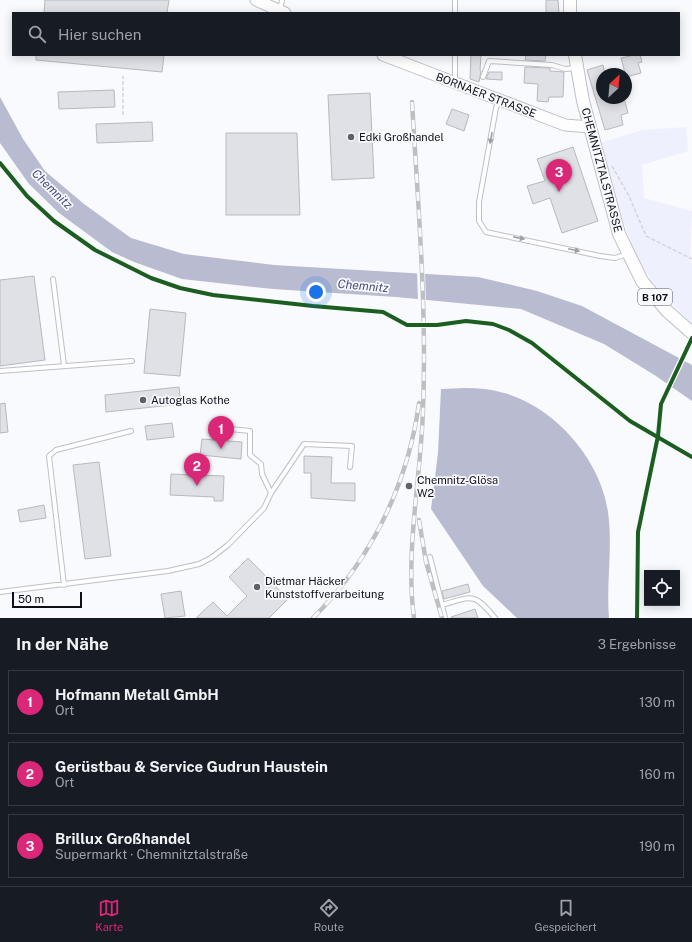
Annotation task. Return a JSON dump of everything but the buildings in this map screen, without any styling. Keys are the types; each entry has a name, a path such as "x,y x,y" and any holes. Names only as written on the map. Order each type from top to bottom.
{"main road":[{"path":"256,0 282,8"},
{"path":"570,0 570,12"},
{"name":"BORNAER STRASSE","path":"386,56 565,125 590,127"},
{"name":"CHEMNITZTALSTRASSE","path":"575,56 576,68 612,213 628,254 642,281 659,302 692,333"}],"lane":[{"path":"455,0 455,12"},
{"path":"454,83 455,56"},
{"path":"483,77 489,61 552,65 565,69 576,68"},
{"path":"500,100 496,108 479,202 479,221 486,232 608,257 615,258 628,254"},
{"path":"53,279 64,365"},
{"path":"0,371 132,361"},
{"path":"220,428 250,431 250,455 261,464 262,474 271,493"},
{"path":"64,585 49,456 56,450 131,431"},
{"path":"0,592 168,571 199,564 211,558 242,532 264,508 271,493 304,444 352,446 350,467"},
{"path":"430,557 445,618"},
{"path":"442,605 469,597 476,598 495,618"}],"path":[{"path":"123,76 123,115"},
{"path":"611,164 629,196 646,236 692,259"}],"shaded area":[{"path":"686,127 688,151 642,165 644,198 692,211 690,261 692,263 692,324 656,286 639,260 622,217 600,143 642,130"}],"water":[{"name":"Chemnitz","path":"0,97 23,139 45,171 84,204 131,238 184,254 274,265 478,277 537,291 582,306 692,365 692,401 656,376 604,344 521,309 396,297 273,289 182,279 134,262 112,252 59,213 29,184 0,143"},
{"path":"465,388 504,393 523,400 541,410 572,438 585,455 596,473 604,493 608,512 610,538 608,592 609,618 517,618 483,586 431,509 438,453 441,389"}],"pier":[{"path":"417,272 425,272 426,302 418,301"},
{"path":"680,356 686,359 671,389 666,385"}],"railway":[{"path":"412,102 424,333 422,435 414,514 411,567 414,618"},
{"path":"313,618 334,595 352,571 369,546 384,519 406,463 414,433 419,403"},
{"path":"419,520 426,562 442,618"}],"cycle path":[{"path":"0,163 27,196 54,221 95,250 151,278 180,288 213,295 383,312 407,325 437,325 466,321 493,324 509,330 532,343 630,421 692,457"},
{"path":"637,618 638,532 658,436 661,404 692,338"}],"place":[{"name":"Edki Großhandel","path":"351,137"},
{"name":"Brillux Großhandel","path":"559,192"},
{"name":"Autoglas Kothe","path":"143,400"},
{"name":"Hofmann Metall GmbH","path":"221,449"},
{"name":"Gerüstbau & Service Gudrun Haustein","path":"197,486"},
{"name":"Chemnitz-Glösa W2","path":"409,486"},
{"name":"Dietmar Häcker Kunststoffverarbeitung","path":"257,587"}]}
